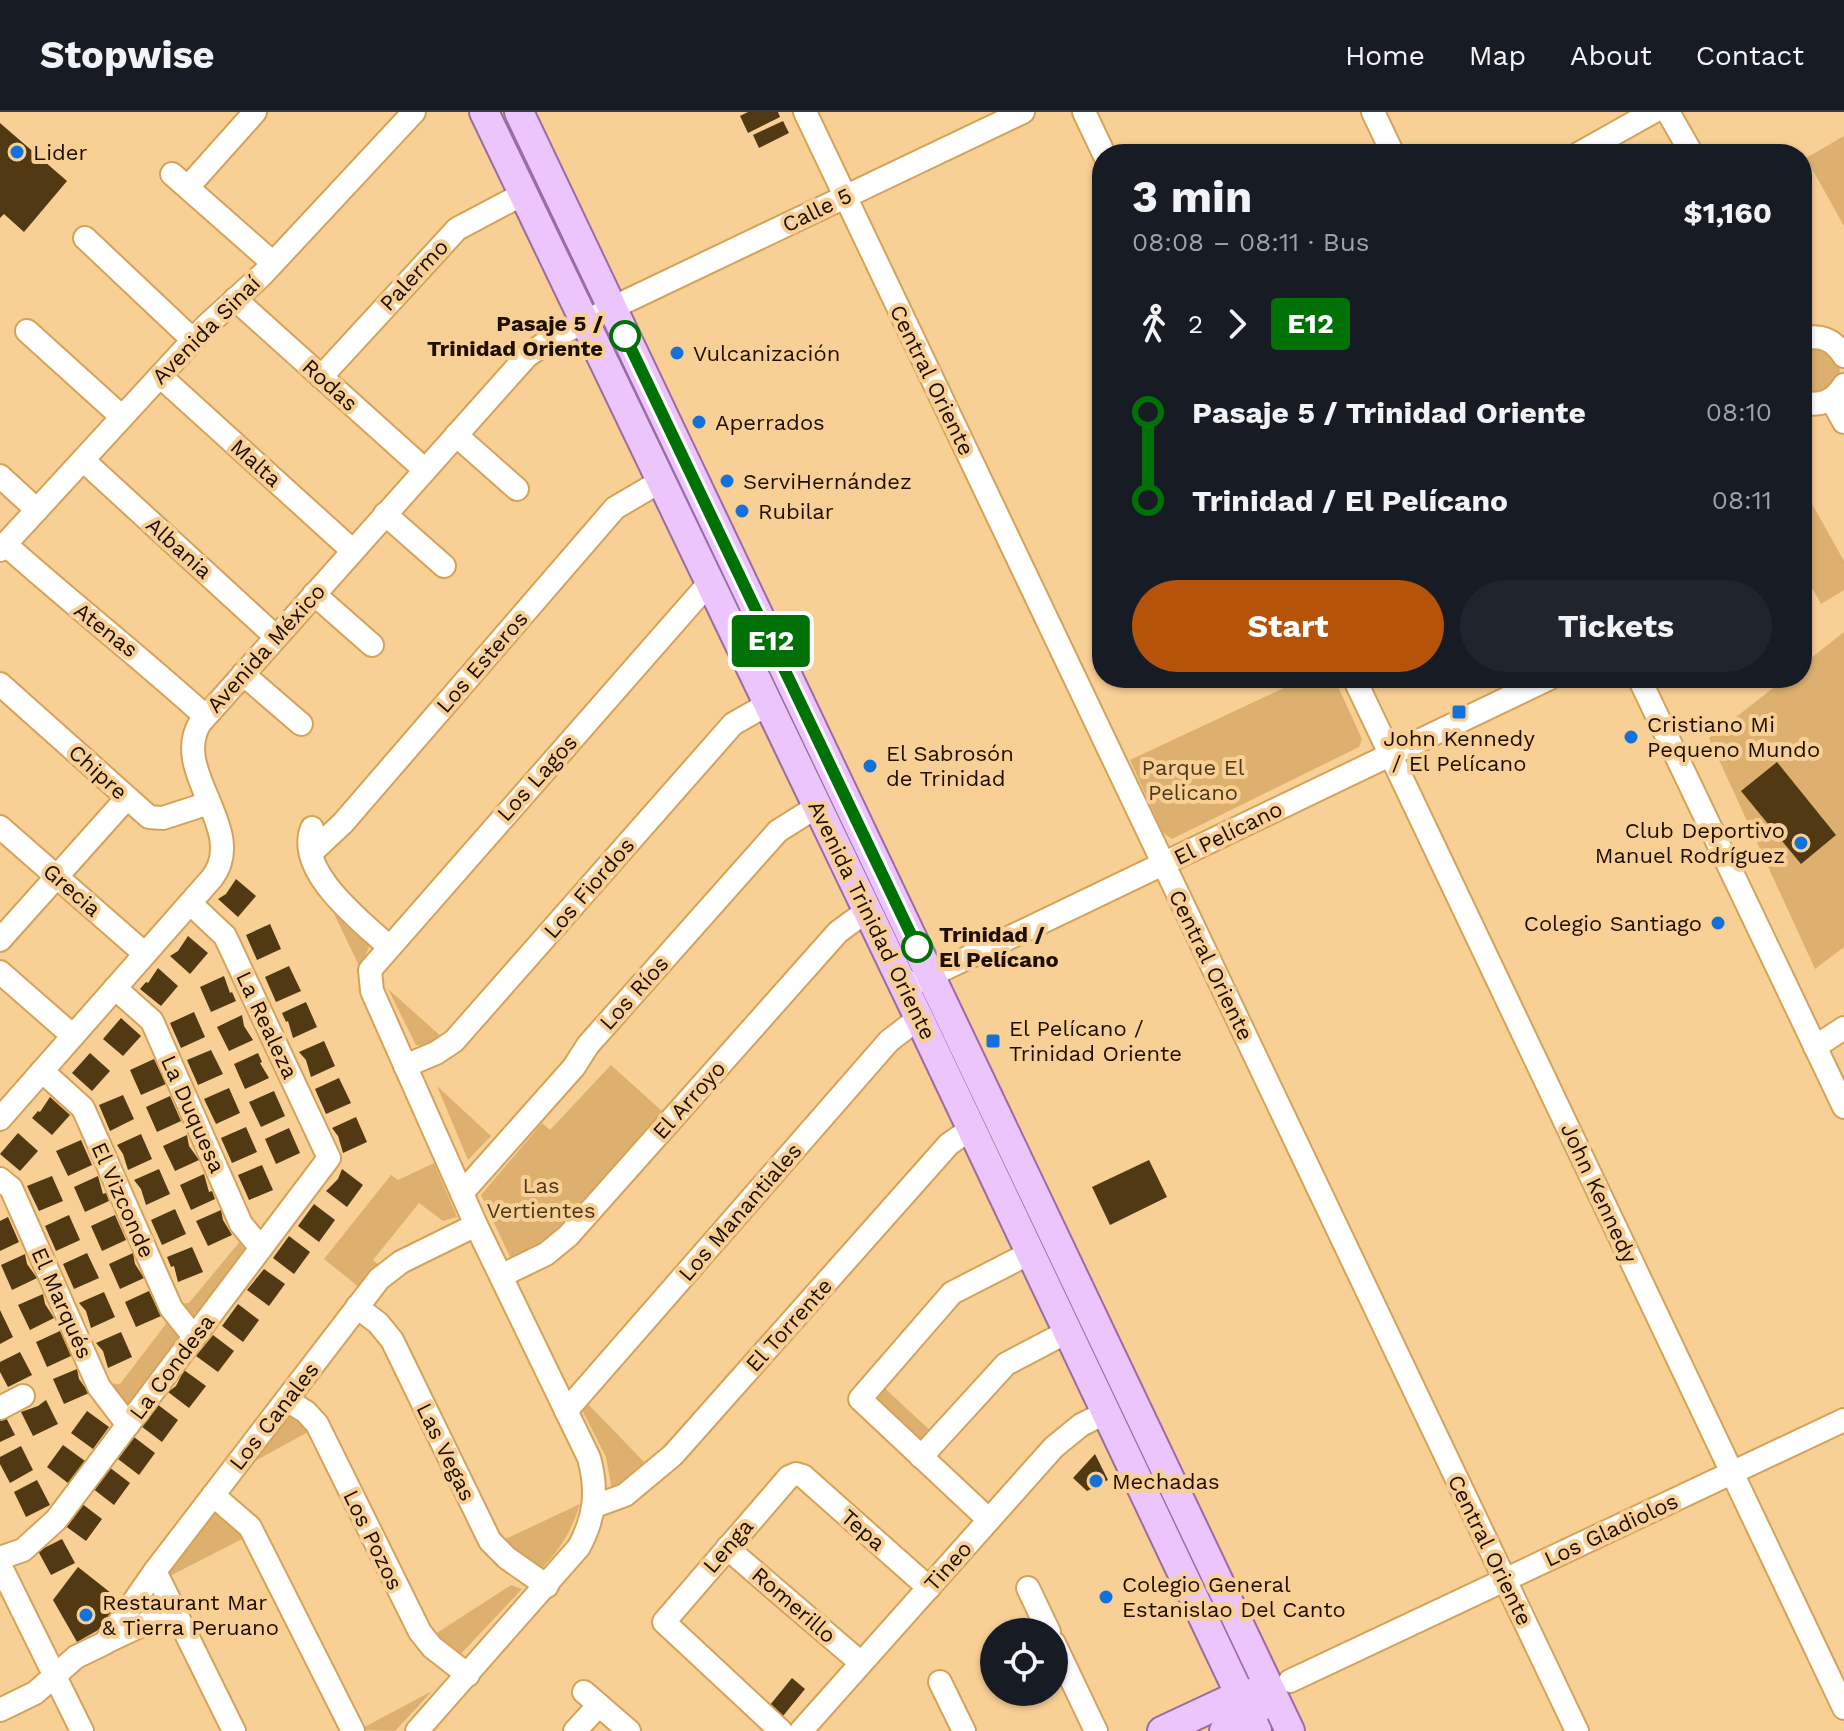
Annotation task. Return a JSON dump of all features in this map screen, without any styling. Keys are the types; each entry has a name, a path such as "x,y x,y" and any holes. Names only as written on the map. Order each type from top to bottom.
{"main road":[{"name":"Avenida Trinidad Oriente","path":"484,112 868,910 1249,1715"},
{"name":"Avenida Trinidad Oriente","path":"519,112 930,975 1280,1686 1290,1731"},
{"path":"1224,1731 1249,1715 1280,1686"},
{"path":"1162,1731 1249,1715"}],"street":[{"path":"255,112 180,181 273,263"},
{"name":"Avenida Sinaí","path":"3,547 193,340 273,263 414,112"},
{"name":"Central Oriente","path":"805,112 1577,1731"},
{"name":"Calle 5","path":"612,308 1023,112"},
{"path":"1084,112 1099,144"},
{"path":"1373,112 1388,144"},
{"path":"1596,144 1653,112"},
{"path":"1668,112 1686,144"},
{"name":"Palermo","path":"321,377 457,229 523,194"},
{"path":"85,238 193,340"},
{"name":"Rodas","path":"235,299 425,470"},
{"name":"Avenida México","path":"0,1119 217,872 223,858 222,843 192,747 195,730 205,716 527,356 544,343 612,308"},
{"path":"27,331 122,417"},
{"path":"1812,337 1827,339 1844,354"},
{"name":"Malta","path":"160,376 353,551"},
{"path":"1812,404 1837,392 1844,422"},
{"path":"456,435 517,489"},
{"name":"Albania","path":"83,460 276,637"},
{"path":"0,476 37,510"},
{"name":"Los Esteros","path":"311,853 343,823 610,513 631,496 661,481"},
{"path":"385,514 444,566"},
{"name":"Atenas","path":"3,547 131,649 205,716"},
{"name":"Los Lagos","path":"405,1066 372,991 369,977 372,965 710,582"},
{"path":"314,594 372,645"},
{"path":"243,674 301,724"},
{"name":"Chipre","path":"0,684 146,815 158,819 209,803"},
{"name":"John Kennedy","path":"1359,688 1844,1708"},
{"name":"El Pelícano","path":"905,988 1529,688"},
{"path":"1644,688 1844,1107"},
{"name":"Los Fiordos","path":"405,1066 436,1053 454,1041 733,724 768,704"},
{"path":"0,940 127,798"},
{"name":"Los Ríos","path":"462,1193 778,831 818,806"},
{"name":"Grecia","path":"0,827 145,954"},
{"path":"312,828 309,839 311,853 328,889 388,946"},
{"name":"La Realeza","path":"190,903 225,936 329,1158"},
{"name":"El Arroyo","path":"501,1276 546,1254 568,1236 838,932 868,910"},
{"path":"0,972 73,1036"},
{"name":"La Duquesa","path":"115,988 152,1021 241,1224 261,1248"},
{"name":"Los Manantiales","path":"566,1411 889,1041 919,1018"},
{"path":"1815,1047 1844,1028"},
{"path":"405,1066 476,1225 589,1458 595,1506 579,1547 417,1731"},
{"name":"El Vizconde","path":"42,1071 83,1108 171,1308 194,1337"},
{"name":"El Torrente","path":"595,1506 625,1495 673,1455 949,1144 971,1129"},
{"name":"La Condesa","path":"0,1558 23,1550 56,1520 329,1158"},
{"name":"El Marqués","path":"0,1179 11,1188 99,1387 128,1425"},
{"name":"Los Canales","path":"105,1643 155,1571 357,1307 388,1271 476,1225"},
{"path":"989,1520 860,1399 952,1293 1030,1253"},
{"name":"Las Vegas","path":"357,1307 383,1328 392,1340 490,1541 507,1558 547,1586"},
{"path":"921,1457 1000,1369 1011,1360 1067,1332"},
{"path":"0,1408 23,1396"},
{"name":"Los Pozos","path":"287,1400 306,1412 317,1424 420,1632 432,1647 468,1675"},
{"name":"Tineo","path":"801,1731 1061,1440 1105,1413"},
{"name":"Los Gladiolos","path":"1280,1686 1844,1420"},
{"name":"Lenga","path":"781,1731 664,1622 789,1477 796,1474"},
{"name":"Tepa","path":"796,1474 929,1588"},
{"path":"213,1495 250,1527 353,1731"},
{"name":"Romerillo","path":"727,1548 861,1663"},
{"path":"0,1565 82,1731"},
{"path":"155,1571 234,1731"},
{"path":"1028,1588 1042,1618"},
{"name":"Los Canales","path":"0,1710 35,1693 76,1657 174,1610"},
{"path":"1068,1672 1096,1731"},
{"path":"940,1682 964,1731"},
{"path":"575,1731 591,1698 629,1731"}],"green space":[{"path":"1844,136 1844,226 1812,169 1812,155"},
{"path":"1812,344 1822,344 1840,364 1839,382 1834,390 1812,394"},
{"path":"1812,504 1844,561 1844,590 1821,604 1812,588"},
{"name":"Club Deportivo Manuel Rodríguez","path":"1844,632 1844,947 1815,969 1709,738 1773,688 1812,688 1812,657"},
{"name":"Parque El Pelicano","path":"1284,688 1339,688 1362,739 1359,747 1172,839 1163,833 1130,760"},
{"path":"328,901 371,942 360,968"},
{"path":"388,989 443,1038 426,1046 416,1045"},
{"name":"Las Vertientes","path":"611,1065 663,1112 551,1237 513,1263 481,1195 542,1123 550,1130"},
{"path":"437,1086 491,1136 468,1160"},
{"path":"434,1163 457,1217 443,1221 419,1203 373,1260 382,1268 364,1291 324,1259 391,1175 398,1180"},
{"path":"242,1239 254,1251 200,1323 189,1323 173,1304 189,1303"},
{"path":"172,1316 184,1333 130,1413 102,1383 120,1384"},
{"path":"878,1382 934,1434 922,1446 869,1404"},
{"path":"588,1404 647,1465 613,1496 606,1457 582,1410"},
{"path":"286,1415 305,1426 308,1432 242,1468"},
{"path":"580,1504 565,1539 541,1569 499,1542"},
{"path":"210,1508 218,1508 248,1536 166,1578 163,1570"},
{"path":"511,1585 522,1589 457,1658 432,1636"},
{"path":"432,1691 395,1731 359,1730"}],"building":[{"path":"748,112 778,112 780,117 748,133 740,116"},
{"path":"783,121 789,133 759,148 753,135"},
{"name":"Lider","path":"0,123 67,181 24,232 4,214 0,218"},
{"path":"1777,762 1836,835 1801,864 1741,791"},
{"path":"236,879 256,896 238,917 218,899 226,894"},
{"path":"270,924 281,949 257,960 246,935"},
{"path":"188,936 208,953 190,974 170,956 178,951"},
{"path":"289,966 301,991 276,1002 265,977"},
{"path":"158,968 178,986 161,1006 140,989"},
{"path":"224,976 236,1001 211,1012 200,987"},
{"path":"306,1002 317,1027 293,1038 282,1013"},
{"path":"194,1012 205,1037 181,1048 170,1023"},
{"path":"242,1015 244,1026 253,1040 229,1051 217,1027"},
{"path":"121,1018 141,1036 123,1056 103,1039"},
{"path":"324,1041 335,1066 311,1077 306,1060 299,1052"},
{"path":"211,1050 223,1074 198,1085 187,1060"},
{"path":"90,1053 110,1071 92,1091 72,1073"},
{"path":"258,1053 269,1078 245,1089 234,1064"},
{"path":"154,1059 166,1084 141,1095 130,1070"},
{"path":"339,1078 351,1103 326,1114 315,1089"},
{"path":"229,1088 240,1113 216,1124 204,1099"},
{"path":"274,1091 285,1116 261,1127 249,1102"},
{"path":"123,1095 134,1119 110,1131 99,1105"},
{"path":"170,1096 181,1121 157,1132 146,1107"},
{"path":"50,1097 70,1115 52,1135 32,1118"},
{"path":"356,1117 367,1142 343,1153 332,1128"},
{"path":"246,1127 257,1152 232,1163 221,1138"},
{"path":"289,1128 300,1153 276,1164 265,1139"},
{"path":"18,1133 38,1151 20,1171 0,1154"},
{"path":"141,1134 152,1159 128,1170 117,1145"},
{"path":"187,1135 189,1146 199,1160 175,1171 163,1146"},
{"path":"81,1140 92,1165 68,1176 56,1151"},
{"path":"1149,1160 1167,1197 1110,1225 1092,1187"},
{"path":"262,1165 273,1190 249,1200 238,1175"},
{"path":"159,1169 170,1194 146,1205 141,1189 134,1180"},
{"path":"342,1169 363,1185 347,1207 326,1191 338,1179"},
{"path":"204,1174 209,1192 212,1191 215,1199 191,1210 180,1185"},
{"path":"52,1176 63,1201 39,1211 27,1186"},
{"path":"98,1176 103,1194 106,1193 109,1201 85,1212 74,1187"},
{"path":"314,1204 335,1220 319,1242 298,1226"},
{"path":"175,1209 186,1234 162,1245 151,1220"},
{"path":"221,1210 232,1235 208,1246 196,1221"},
{"path":"69,1215 80,1240 56,1251 45,1226"},
{"path":"115,1215 126,1240 102,1251 91,1226"},
{"path":"8,1217 19,1242 0,1251 0,1221"},
{"path":"289,1236 310,1252 294,1274 273,1258"},
{"path":"192,1247 203,1272 178,1282 174,1266 171,1267 167,1257"},
{"path":"87,1253 99,1278 74,1289 63,1264"},
{"path":"133,1253 135,1264 144,1278 120,1289 109,1264"},
{"path":"25,1254 27,1264 37,1278 12,1290 1,1265"},
{"path":"264,1269 285,1284 269,1306 247,1290"},
{"path":"149,1291 161,1316 136,1327 125,1302"},
{"path":"104,1292 115,1317 91,1328 86,1311 79,1303"},
{"path":"43,1294 54,1318 30,1330 18,1305"},
{"path":"238,1304 259,1320 243,1342 222,1326"},
{"path":"0,1310 13,1337 0,1344"},
{"path":"60,1331 71,1356 47,1367 36,1342"},
{"path":"121,1332 132,1357 108,1368 103,1351 96,1343"},
{"path":"213,1335 234,1351 218,1372 196,1356"},
{"path":"20,1352 32,1375 8,1387 0,1372 0,1362"},
{"path":"77,1369 79,1379 89,1393 64,1404 53,1379"},
{"path":"184,1370 206,1386 189,1408 168,1392 176,1386"},
{"path":"46,1400 58,1424 33,1436 21,1412"},
{"path":"157,1404 178,1420 162,1442 141,1426"},
{"path":"2,1410 15,1435 0,1442 0,1412"},
{"path":"87,1411 109,1427 93,1449 71,1433"},
{"path":"134,1437 155,1453 139,1475 118,1459"},
{"path":"63,1445 85,1461 68,1483 47,1467"},
{"path":"21,1446 33,1470 10,1483 0,1464 0,1457"},
{"path":"1095,1454 1108,1480 1087,1491 1073,1478"},
{"path":"109,1467 130,1483 114,1505 92,1488"},
{"path":"37,1480 50,1505 26,1517 14,1492"},
{"path":"81,1503 102,1519 86,1541 64,1525"},
{"path":"62,1539 75,1563 51,1575 38,1551"},
{"name":"Restaurant Mar & Tierra Peruano","path":"78,1567 121,1601 100,1629 77,1642 53,1600"},
{"path":"792,1678 805,1689 783,1716 770,1705"}],"bus line":[{"name":"E12","path":"625,336 917,947"}],"place":[{"name":"Lider","path":"17,152"},
{"name":"Pasaje 5 / Trinidad Oriente","path":"625,336"},
{"name":"Vulcanización","path":"677,353"},
{"name":"Aperrados","path":"699,422"},
{"name":"ServiHernández","path":"727,481"},
{"name":"Rubilar","path":"742,511"},
{"name":"John Kennedy / El Pelícano","path":"1459,712"},
{"name":"Cristiano Mi Pequeno Mundo","path":"1631,737"},
{"name":"El Sabrosón de Trinidad","path":"870,766"},
{"name":"Club Deportivo Manuel Rodríguez","path":"1801,843"},
{"name":"Colegio Santiago","path":"1718,923"},
{"name":"Trinidad / El Pelícano","path":"917,947"},
{"name":"El Pelícano / Trinidad Oriente","path":"993,1041"},
{"name":"Mechadas","path":"1096,1481"},
{"name":"Colegio General Estanislao Del Canto","path":"1106,1597"},
{"name":"Restaurant Mar & Tierra Peruano","path":"86,1615"}]}
